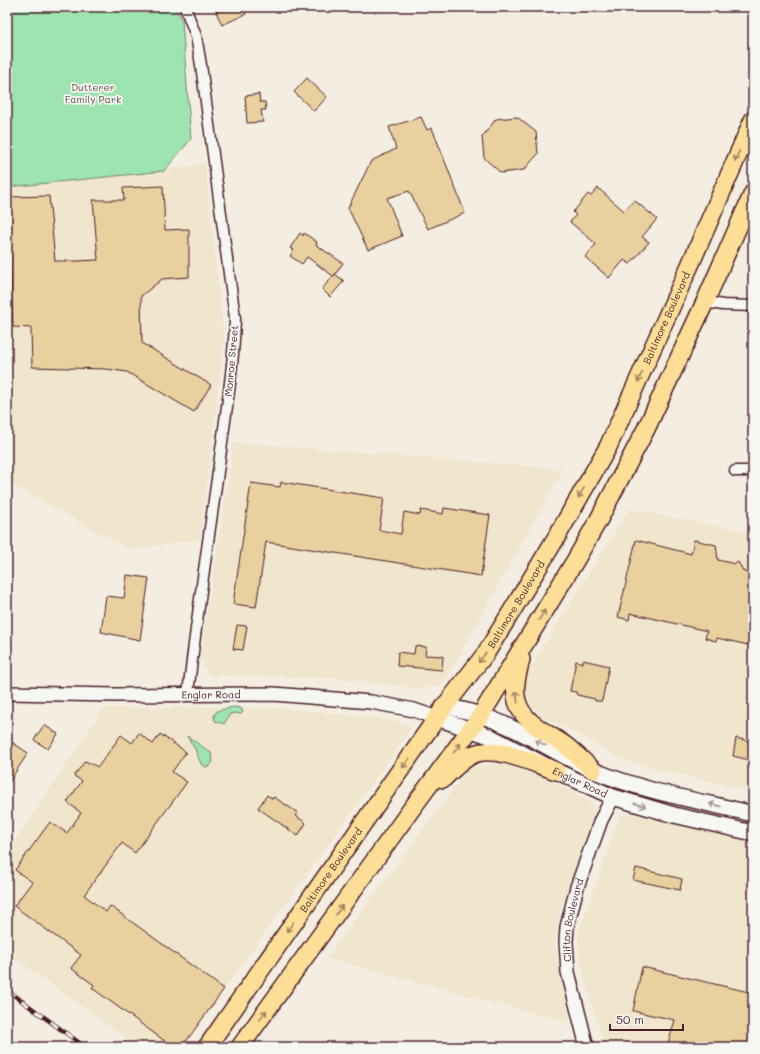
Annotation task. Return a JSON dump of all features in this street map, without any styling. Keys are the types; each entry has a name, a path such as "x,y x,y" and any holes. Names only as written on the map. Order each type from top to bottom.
{"highway":[{"name":"Baltimore Boulevard","path":"207,1047 441,712 486,653 556,538 608,447 688,270 753,120"},
{"path":"240,1047 410,811 482,715 530,635 599,519 647,427 705,302 753,192"},
{"path":"530,635 522,654 516,682 516,700 521,711 536,726 565,745 593,770"},
{"path":"410,811 453,769 477,753 491,752 512,756 556,771"}],"main road":[{"name":"Englar Road","path":"441,712 464,710 482,715 593,770 635,786 753,814"},
{"name":"Englar Road","path":"441,712 471,729 497,739 556,771 614,797 674,814 753,833"}],"street":[{"name":"Monroe Street","path":"185,7 196,36 201,65 235,318 234,351 229,396 188,694"},
{"path":"705,302 722,305 753,306"},
{"path":"736,471 753,472"},
{"name":"Englar Road","path":"7,693 115,695 259,693 371,702 414,710 441,712"},
{"name":"Clifton Boulevard","path":"587,1047 568,972 566,942 567,927 577,887 601,820 614,797"}],"shaded area":[{"path":"205,163 224,341 200,539 130,550 7,482 7,189 9,187 164,171"},
{"path":"234,442 563,469 450,672 440,686 423,689 335,678 209,675 203,665 201,654"},
{"path":"630,509 753,533 753,791 623,760 580,735 542,717 528,702 522,687 527,672"},
{"path":"211,707 292,709 377,718 407,724 410,726 410,730 183,1047 139,1047 7,953 7,854 104,708"},
{"path":"511,760 576,794 596,807 559,915 555,945 570,1023 326,958 470,768"},
{"path":"631,813 753,842 753,1047 604,1047 580,961 578,934 620,816"}],"green space":[{"name":"Dutterer Family Park","path":"7,7 175,7 182,20 191,139 164,171 9,187 7,189"},
{"path":"233,707 241,708 243,712 241,714 230,714 224,724 215,721 214,716 217,711"},
{"path":"187,736 211,753 213,761 210,766 206,767 201,764 195,749"}],"building":[{"path":"227,7 243,7 246,14 222,25 216,12"},
{"path":"307,78 327,97 314,111 294,92"},
{"path":"259,94 260,102 265,102 266,110 261,110 263,122 247,123 245,96"},
{"path":"421,117 427,130 432,128 465,213 428,229 409,191 387,198 402,236 368,250 348,208 371,161 396,149 389,127"},
{"path":"517,117 536,132 538,154 524,170 501,173 484,158 482,137 496,119"},
{"path":"163,186 165,230 189,229 189,277 162,279 141,296 142,343 211,385 194,412 127,372 106,369 32,367 31,328 13,327 10,251 7,251 7,197 49,196 55,261 98,260 93,200 124,200 123,188"},
{"path":"598,188 624,211 634,200 657,219 642,237 649,242 630,264 624,260 609,278 585,257 596,244 570,222 576,215 573,212 588,194 591,196"},
{"path":"300,233 303,236 304,233 317,242 316,245 343,263 335,274 344,281 330,297 322,289 333,276 307,257 302,264 290,256 294,250 290,248"},
{"path":"281,482 384,498 379,530 401,534 404,512 420,515 421,510 443,514 444,508 490,515 481,576 266,542 256,607 233,604 251,483 280,487"},
{"path":"636,540 691,554 694,540 716,545 718,560 735,564 738,562 744,572 753,574 753,644 748,643 748,645 717,638 716,641 705,638 707,631 630,613 629,620 618,617"},
{"path":"127,575 149,578 140,640 101,632 106,596 124,598"},
{"path":"237,625 247,626 243,650 233,649"},
{"path":"415,646 426,647 425,655 443,656 442,670 397,666 398,652 414,654"},
{"path":"583,660 609,666 602,701 595,701 595,699 577,695 576,692 570,691 576,661 583,663"},
{"path":"44,725 58,734 48,749 34,740"},
{"path":"139,733 153,744 160,734 186,752 172,772 187,782 135,853 122,843 84,895 106,912 110,906 224,989 182,1047 173,1047 92,988 94,985 71,968 81,955 14,906 32,882 15,870 50,822 67,833 81,813 67,802 82,781 74,776 85,761 98,767 121,735 132,743"},
{"path":"736,738 753,742 753,761 733,756"},
{"path":"7,739 28,753 7,785"},
{"path":"267,795 273,799 274,797 298,813 296,816 306,823 298,836 258,808"},
{"path":"636,868 682,879 680,890 633,880"},
{"path":"642,967 753,993 753,1047 667,1047 675,1020 633,1011"}],"railway":[{"path":"7,990 85,1047"}]}
